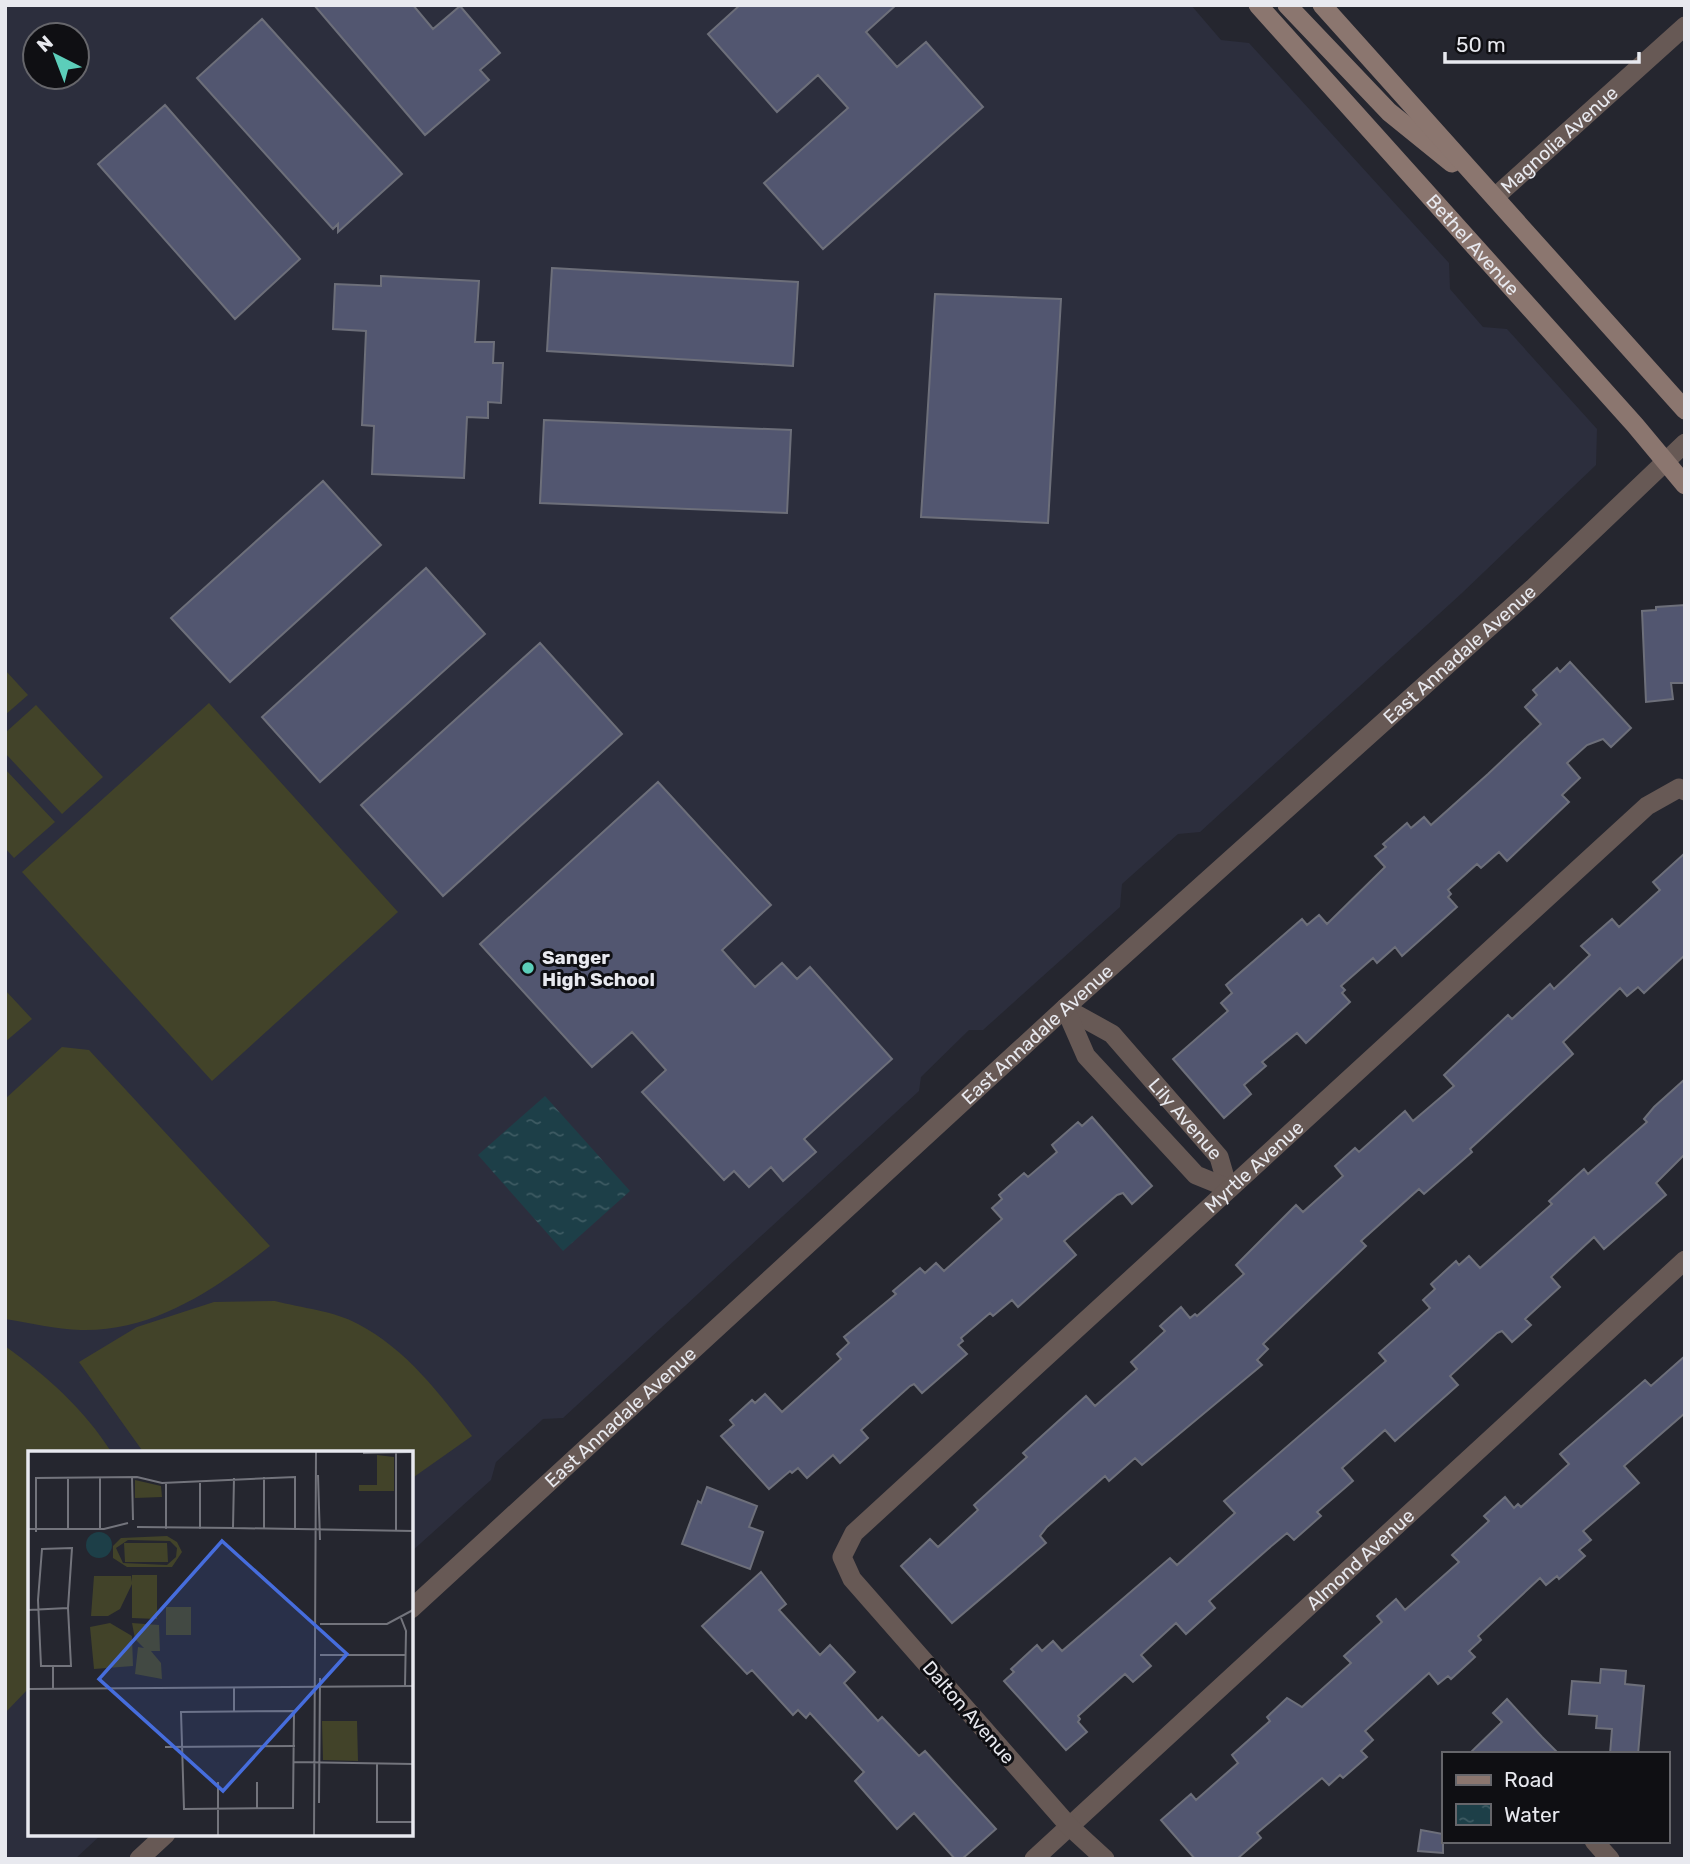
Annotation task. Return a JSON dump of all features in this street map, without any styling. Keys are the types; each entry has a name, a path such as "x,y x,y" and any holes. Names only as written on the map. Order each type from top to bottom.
{"main road":[{"name":"Bethel Avenue","path":"1258,5 1635,425 1685,485"},
{"path":"1287,5 1389,112 1415,136 1488,191"},
{"path":"1322,5 1685,410"}],"street":[{"name":"Magnolia Avenue","path":"1488,191 1685,26"},
{"name":"East Annadale Avenue","path":"413,1607 1065,1009 1523,597 1685,443"},
{"name":"Myrtle Avenue","path":"842,1558 854,1534 1228,1188 1647,806 1682,789"},
{"name":"Lily Avenue","path":"1065,1009 1086,1056 1196,1175 1228,1188"},
{"name":"Lily Avenue","path":"1065,1009 1112,1034 1219,1157 1228,1188"},
{"name":"Almond Avenue","path":"1034,1859 1685,1260"},
{"name":"Dalton Avenue","path":"842,1558 852,1579 1069,1826 1105,1859"},
{"path":"139,1859 164,1836"},
{"path":"1596,1843 1610,1859"}],"shaded area":[{"name":"Sanger High School","path":"5,5 1191,5 1221,40 1249,43 1449,263 1450,289 1483,327 1507,329 1597,429 1596,465 1462,593 1200,832 1178,834 1122,884 1120,907 983,1030 969,1030 921,1077 919,1091 563,1418 543,1419 496,1462 491,1480 413,1550 413,1451 28,1451 28,1836 100,1836 75,1859 5,1859"}],"green space":[{"path":"5,670 28,695 5,715"},
{"path":"209,703 398,912 212,1081 22,872"},
{"path":"36,705 103,777 62,814 5,753 5,733"},
{"path":"5,769 55,822 14,858 5,848"},
{"path":"5,990 32,1019 5,1042"},
{"path":"62,1047 89,1050 270,1246 205,1292 158,1316 133,1324 108,1329 81,1330 5,1319 5,1099"},
{"path":"275,1301 318,1310 358,1324 407,1359 472,1436 413,1478 413,1451 143,1451 79,1362 137,1327 214,1302"},
{"path":"5,1346 64,1394 111,1451 28,1451 28,1689 5,1713"}],"water":[{"path":"545,1096 630,1191 563,1251 478,1155"}],"building":[{"path":"314,5 413,5 433,29 460,6 500,53 480,70 489,80 425,135"},
{"path":"740,5 896,5 866,32 897,67 926,42 983,107 823,249 764,183 848,108 818,75 777,112 708,34"},
{"path":"262,19 402,174 338,232 338,224 333,229 197,78"},
{"path":"165,105 300,259 235,319 98,164"},
{"path":"552,268 798,282 793,366 547,351"},
{"path":"381,276 479,281 475,342 494,342 493,363 503,363 501,403 488,402 488,418 467,417 464,478 372,474 374,426 362,425 366,331 333,329 335,284 381,286"},
{"path":"935,294 1061,299 1048,523 921,517"},
{"path":"544,420 791,430 787,513 540,503"},
{"path":"323,481 381,545 230,682 171,618"},
{"path":"426,568 485,634 320,782 262,717"},
{"path":"1685,605 1685,683 1671,683 1673,699 1646,702 1642,611"},
{"path":"540,643 622,734 443,896 361,805"},
{"path":"1570,662 1631,728 1611,747 1603,739 1587,745 1567,763 1580,778 1562,795 1569,802 1507,861 1499,852 1481,868 1477,864 1448,890 1451,894 1448,897 1457,907 1402,956 1395,947 1377,963 1373,958 1341,986 1345,990 1342,993 1350,1002 1306,1043 1297,1033 1262,1062 1266,1066 1244,1085 1251,1094 1224,1118 1173,1059 1228,1011 1221,1003 1232,993 1226,985 1302,919 1307,925 1319,915 1327,924 1385,867 1375,856 1386,847 1383,844 1407,823 1411,828 1424,817 1431,825 1488,774 1541,724 1525,707 1537,695 1533,690 1557,668 1560,672"},
{"path":"658,782 771,905 722,950 755,987 782,963 797,979 810,967 892,1059 804,1139 816,1152 783,1181 771,1167 749,1187 734,1171 724,1180 642,1092 666,1070 632,1032 592,1067 480,944"},
{"path":"1685,853 1685,955 1644,993 1638,987 1627,996 1620,988 1563,1042 1573,1054 1470,1149 1472,1152 1424,1194 1419,1189 1361,1241 1366,1246 1263,1344 1268,1349 1257,1360 1262,1365 1142,1465 1135,1458 1109,1481 1105,1476 1047,1527 1040,1536 1046,1543 952,1623 901,1566 930,1539 938,1547 978,1510 974,1505 1027,1457 1023,1453 1086,1396 1095,1406 1137,1369 1131,1362 1165,1331 1160,1326 1181,1307 1190,1318 1195,1314 1197,1316 1244,1274 1236,1265 1296,1205 1303,1212 1343,1176 1335,1166 1355,1148 1359,1152 1405,1111 1413,1121 1454,1086 1444,1075 1508,1015 1512,1019 1550,984 1554,989 1590,955 1581,946 1612,919 1619,927 1660,890 1653,882"},
{"path":"1685,1079 1685,1154 1656,1183 1666,1195 1604,1249 1594,1237 1551,1277 1560,1287 1525,1319 1531,1325 1512,1342 1502,1331 1497,1333 1450,1376 1458,1385 1395,1441 1385,1430 1342,1468 1353,1481 1317,1512 1321,1516 1294,1540 1287,1533 1268,1549 1209,1601 1215,1608 1186,1634 1176,1623 1141,1655 1151,1666 1133,1682 1125,1674 1078,1716 1078,1722 1087,1732 1066,1750 1004,1681 1014,1672 1011,1669 1037,1645 1042,1651 1053,1641 1062,1651 1170,1558 1177,1565 1235,1513 1224,1501 1386,1361 1379,1353 1430,1308 1423,1300 1435,1289 1431,1284 1456,1261 1459,1265 1469,1256 1480,1268 1552,1204 1549,1201 1584,1169 1588,1174 1647,1122 1644,1119 1654,1107"},
{"path":"1092,1117 1152,1186 1132,1204 1123,1193 1117,1195 1064,1241 1076,1255 1018,1307 1012,1300 993,1316 990,1313 961,1338 963,1341 958,1345 967,1354 922,1393 914,1384 910,1386 861,1430 868,1438 840,1463 833,1455 807,1478 798,1468 792,1473 790,1471 769,1489 721,1436 734,1425 730,1420 752,1400 755,1403 765,1394 782,1412 841,1359 837,1354 849,1343 844,1337 896,1294 893,1291 920,1268 925,1273 936,1263 944,1271 1002,1219 992,1208 1002,1199 999,1195 1024,1173 1028,1177 1057,1152 1052,1145 1078,1122 1082,1126"},
{"path":"1685,1356 1685,1413 1624,1466 1639,1483 1583,1531 1591,1540 1579,1550 1585,1556 1559,1579 1557,1576 1546,1585 1540,1578 1478,1636 1481,1640 1469,1651 1475,1657 1451,1679 1448,1676 1438,1684 1429,1673 1365,1731 1373,1740 1361,1751 1367,1757 1343,1778 1340,1775 1329,1785 1322,1778 1257,1833 1261,1838 1237,1859 1195,1859 1161,1820 1191,1794 1196,1800 1238,1763 1232,1755 1270,1721 1267,1717 1287,1698 1302,1707 1351,1663 1344,1656 1382,1622 1377,1616 1396,1599 1405,1610 1459,1562 1452,1555 1489,1521 1484,1516 1505,1497 1514,1508 1518,1504 1521,1507 1569,1464 1560,1454 1645,1380 1651,1386"},
{"path":"707,1487 757,1506 749,1527 763,1532 750,1569 682,1544 698,1501 701,1503"},
{"path":"761,1572 786,1604 779,1610 820,1655 830,1645 855,1672 844,1683 878,1721 882,1717 919,1756 925,1751 996,1829 962,1859 955,1859 914,1813 897,1829 855,1781 864,1772 810,1713 806,1718 798,1710 793,1715 752,1670 747,1674 702,1626"},
{"path":"1601,1669 1626,1671 1625,1684 1644,1686 1638,1752 1610,1752 1612,1729 1596,1728 1597,1716 1569,1714 1572,1681 1600,1683"},
{"path":"1507,1699 1557,1752 1471,1752 1502,1722 1493,1713"},
{"path":"1421,1830 1442,1834 1443,1853 1418,1851"}],"place":[{"name":"Sanger High School","path":"528,968"}]}
